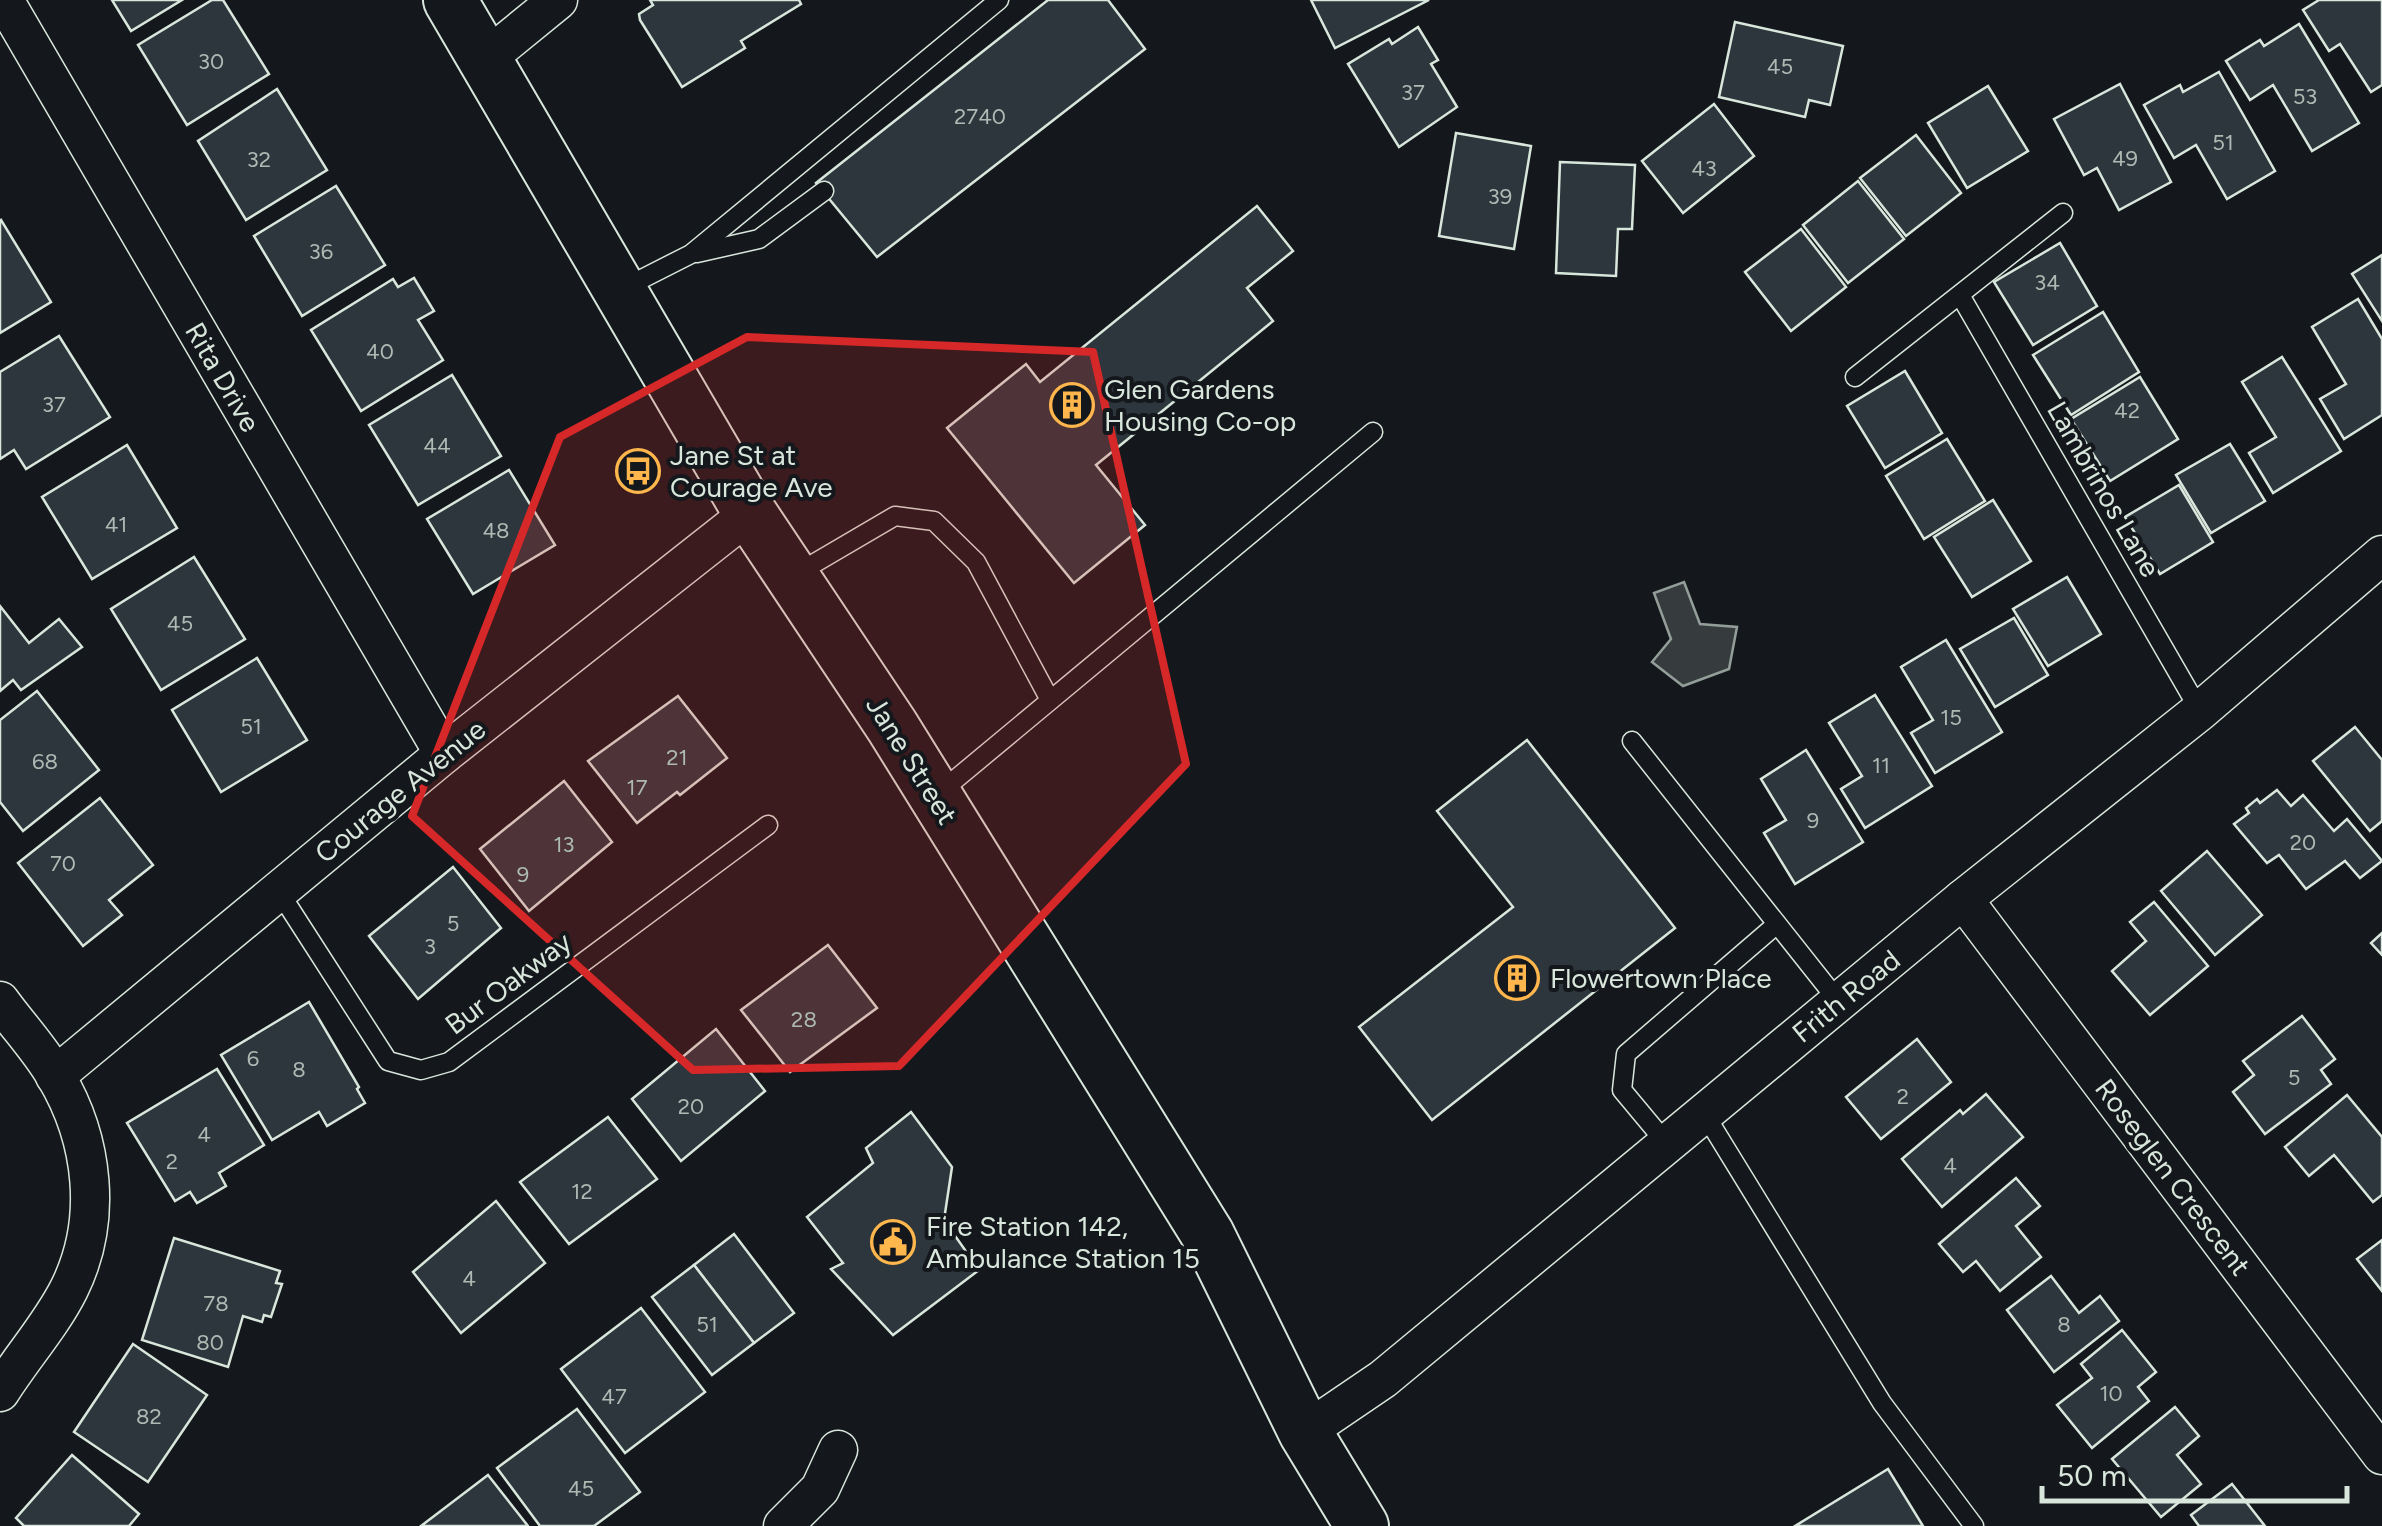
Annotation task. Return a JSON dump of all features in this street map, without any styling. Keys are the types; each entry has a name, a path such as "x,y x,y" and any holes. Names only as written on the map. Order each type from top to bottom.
{"main road":[{"name":"Jane Street","path":"450,0 750,512 935,796 1208,1234 1305,1432 1362,1526"}],"street":[{"name":"Rita Drive","path":"4,0 444,754"},
{"path":"487,58 558,0"},
{"name":"Courage Avenue","path":"55,1076 444,754 750,512"},
{"name":"Frith Road","path":"1305,1432 1370,1388 1963,899 2378,565"},
{"name":"Roseglen Crescent","path":"1963,899 2382,1456"},
{"path":"0,1001 55,1076 82,1130 91,1191 88,1238 68,1290 0,1392"},
{"path":"783,1526 820,1489 838,1450"}],"lane":[{"path":"620,290 691,254 999,0"},
{"path":"691,254 759,239 824,192"},
{"path":"1856,377 2062,213"},
{"name":"Lambrinos Lane","path":"1960,295 2200,712"},
{"path":"935,796 1373,432"},
{"path":"792,576 895,516 934,521 976,562 1050,700"},
{"path":"1632,740 1838,1002"},
{"name":"Bur Oakway","path":"278,890 388,1061 421,1070 450,1062 768,825"},
{"path":"1667,1144 1622,1090 1626,1054 1777,924"},
{"path":"1704,1113 1882,1403 1974,1526"}],"highlighted area":[{"path":"747,337 1093,352 1186,764 899,1066 693,1070 412,816 560,437"}],"shaded area":[{"path":"1684,582 1700,624 1737,627 1729,669 1683,686 1652,662 1671,639 1654,593"}],"building":[{"path":"112,0 182,0 131,31"},
{"path":"212,0 223,0 269,74 187,125 138,45"},
{"path":"650,0 799,0 801,4 741,41 745,48 682,87 640,20 639,14 653,5"},
{"path":"1048,0 1108,0 1145,49 877,257 816,183"},
{"path":"1311,0 1429,0 1335,48"},
{"path":"2319,0 2382,0 2382,85 2371,92 2340,44 2329,51 2303,10"},
{"path":"1735,22 1843,46 1830,105 1809,100 1805,117 1719,97"},
{"path":"2299,24 2359,123 2312,151 2273,85 2250,100 2226,61 2260,40 2264,46"},
{"path":"1418,27 1438,60 1431,64 1457,107 1399,147 1348,64"},
{"path":"2219,72 2275,171 2227,199 2196,145 2174,158 2144,105 2180,85 2183,92"},
{"path":"2120,84 2171,182 2119,210 2097,168 2084,175 2054,119"},
{"path":"1988,86 2028,151 1967,188 1928,123"},
{"path":"277,89 327,170 246,220 198,141"},
{"path":"1714,104 1754,156 1683,213 1642,161"},
{"path":"1456,133 1531,146 1514,249 1439,236"},
{"path":"1916,135 1961,193 1906,236 1860,178"},
{"path":"1560,162 1635,165 1632,229 1618,229 1616,276 1556,273"},
{"path":"1858,181 1904,239 1848,283 1803,225"},
{"path":"336,186 385,265 302,316 254,236"},
{"name":"Glen Gardens Housing Co-op","path":"1257,206 1293,251 1247,288 1273,321 1096,465 1145,525 1074,583 947,428 1026,364 1040,382"},
{"path":"0,221 51,302 0,333"},
{"path":"1801,229 1846,287 1791,331 1745,272"},
{"path":"2060,243 2097,306 2033,345 1994,282"},
{"path":"2382,255 2382,321 2352,274"},
{"path":"414,278 434,311 418,320 443,360 361,411 311,330 393,279 398,287"},
{"path":"2358,299 2382,339 2382,415 2344,439 2320,399 2346,384 2312,327"},
{"path":"2103,312 2139,372 2071,415 2033,355"},
{"path":"59,336 110,417 26,469 14,450 0,459 0,372"},
{"path":"2282,357 2341,451 2273,493 2249,453 2276,437 2242,382"},
{"path":"1905,371 1942,433 1885,468 1847,406"},
{"path":"452,375 501,456 418,505 369,425"},
{"path":"2140,377 2178,439 2110,481 2071,419"},
{"path":"1947,439 1985,501 1924,539 1886,476"},
{"path":"2230,444 2265,501 2211,533 2176,475"},
{"path":"127,445 177,528 92,579 42,497"},
{"path":"509,470 555,545 473,594 427,519"},
{"path":"2179,485 2213,542 2160,574 2125,517"},
{"path":"1993,500 2031,561 1972,597 1934,537"},
{"path":"194,557 245,639 161,690 111,609"},
{"path":"2067,577 2101,634 2048,666 2013,609"},
{"path":"0,606 29,643 59,619 82,647 21,690 13,680 0,691"},
{"path":"2014,618 2048,675 1995,707 1960,649"},
{"path":"1946,640 2002,732 1935,773 1911,733 1933,720 1901,667"},
{"path":"257,658 307,740 221,792 172,710"},
{"path":"37,691 99,770 23,831 0,802 0,720"},
{"path":"1875,695 1932,786 1865,828 1841,789 1862,776 1829,723"},
{"path":"678,696 727,758 637,823 588,761"},
{"path":"2355,727 2382,760 2382,821 2370,831 2313,761"},
{"name":"Flowertown Place","path":"1527,740 1675,928 1432,1120 1359,1027 1513,907 1437,811"},
{"path":"1806,750 1863,842 1795,884 1764,833 1786,820 1761,779"},
{"path":"564,781 612,842 529,911 480,849"},
{"path":"2277,790 2291,806 2303,795 2334,831 2347,819 2382,861 2360,878 2345,861 2306,889 2279,855 2267,863 2234,824 2249,813 2246,808 2257,799 2260,803"},
{"path":"100,798 153,865 109,900 122,915 83,946 18,863"},
{"path":"2207,851 2262,915 2215,955 2161,891"},
{"path":"453,867 501,928 418,999 369,936"},
{"path":"2154,902 2208,966 2150,1015 2112,971 2146,941 2130,922"},
{"path":"2382,933 2382,955 2371,943"},
{"path":"828,945 877,1008 790,1072 741,1010"},
{"path":"309,1002 365,1103 327,1126 319,1112 272,1140 221,1055"},
{"path":"2302,1016 2335,1059 2321,1070 2331,1084 2265,1134 2233,1092 2254,1075 2243,1061"},
{"path":"716,1029 765,1091 681,1161 632,1099"},
{"path":"1917,1039 1951,1082 1881,1139 1846,1097"},
{"path":"217,1069 264,1145 219,1173 226,1186 197,1203 190,1192 175,1201 127,1123"},
{"path":"1986,1094 2023,1137 1942,1207 1902,1159 1960,1110 1963,1114"},
{"path":"2347,1095 2382,1137 2382,1195 2373,1202 2334,1155 2309,1176 2285,1147"},
{"name":"Fire Station 142, Ambulance Station 15","path":"911,1112 952,1167 944,1220 979,1270 893,1335 831,1269 843,1263 807,1217 873,1163 866,1148"},
{"path":"608,1117 657,1179 569,1244 520,1182"},
{"path":"2016,1178 2040,1206 2016,1226 2041,1257 2000,1291 1976,1261 1963,1272 1939,1244"},
{"path":"496,1201 545,1263 461,1333 413,1272"},
{"path":"734,1234 794,1313 754,1343 694,1265"},
{"path":"174,1238 280,1271 276,1283 282,1284 271,1317 264,1315 262,1322 243,1316 228,1367 142,1340"},
{"path":"2382,1240 2382,1291 2357,1259"},
{"path":"694,1265 754,1343 712,1375 652,1297"},
{"path":"2051,1276 2079,1313 2100,1296 2119,1321 2054,1372 2007,1310"},
{"path":"641,1308 705,1392 625,1453 561,1369"},
{"path":"2122,1330 2156,1372 2138,1387 2149,1401 2092,1448 2057,1405 2092,1378 2081,1364"},
{"path":"133,1344 207,1395 148,1482 74,1432"},
{"path":"2175,1407 2199,1436 2177,1455 2201,1484 2161,1517 2112,1459"},
{"path":"577,1409 640,1492 594,1526 540,1526 497,1468"},
{"path":"72,1455 139,1514 129,1526 24,1526 16,1518"},
{"path":"1888,1469 1923,1526 1795,1526"},
{"path":"488,1475 528,1526 421,1526"},
{"path":"2232,1484 2265,1526 2199,1526 2191,1515"}],"place":[{"name":"Glen Gardens Housing Co-op","path":"1072,405"},
{"name":"Jane St at Courage Ave","path":"638,471"},
{"name":"Flowertown Place","path":"1517,978"},
{"name":"Fire Station 142, Ambulance Station 15","path":"893,1242"}]}
